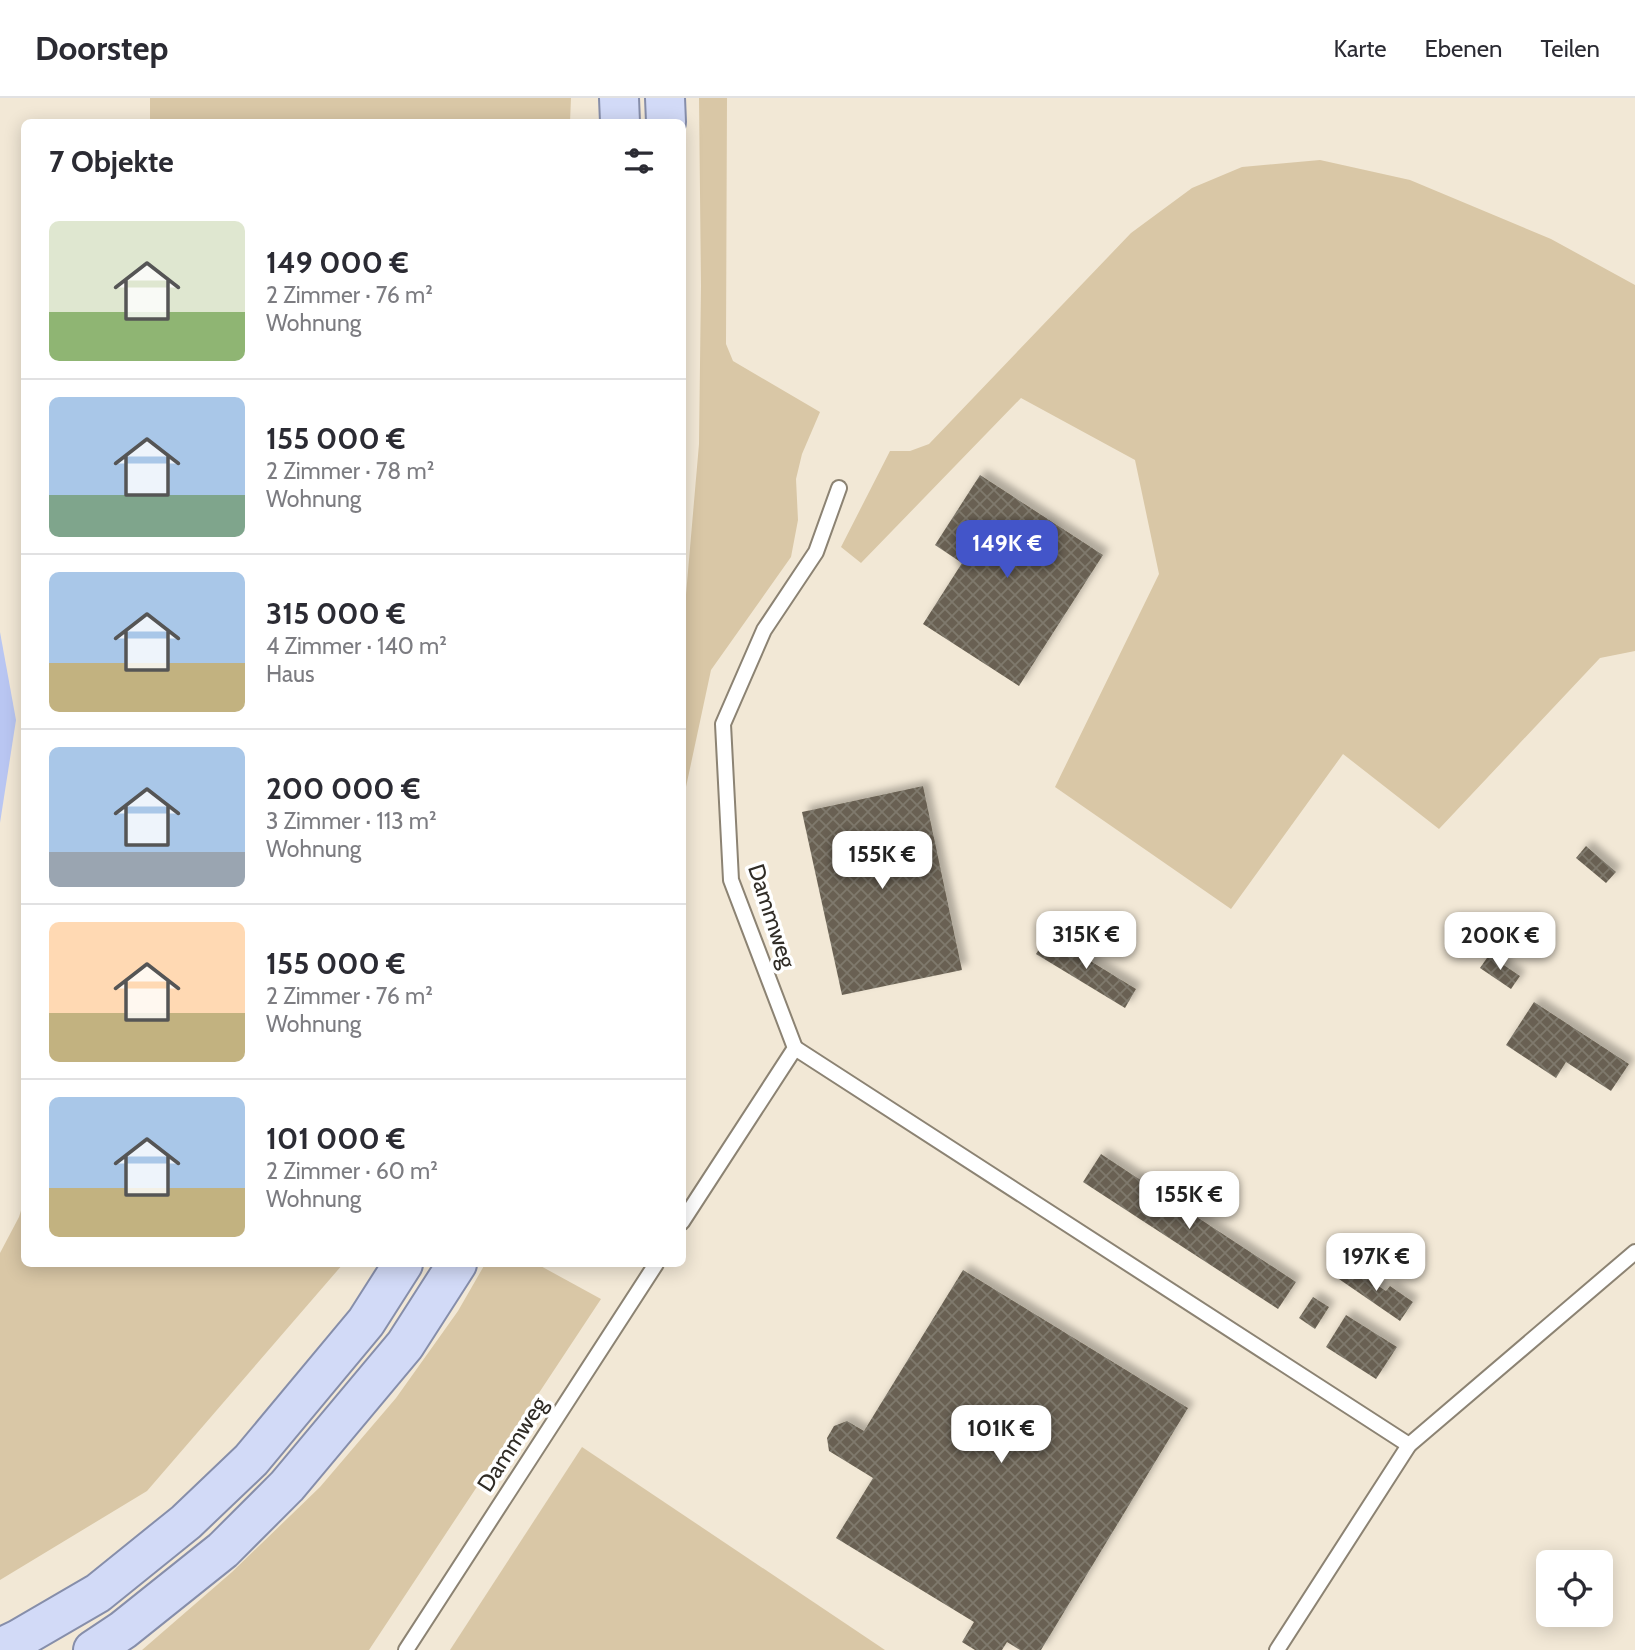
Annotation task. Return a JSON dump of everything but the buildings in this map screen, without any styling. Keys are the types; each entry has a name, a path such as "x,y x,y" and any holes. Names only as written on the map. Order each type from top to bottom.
{"main road":[{"path":"620,98 620,119"},
{"path":"665,98 666,119"},
{"path":"0,1648 98,1592 186,1522 251,1460 366,1322 401,1267"},
{"path":"93,1650 123,1630 223,1550 287,1486 405,1345 455,1267"}],"lane":[{"name":"Dammweg","path":"795,1048 731,880 723,724 765,630 816,552 839,488"},
{"path":"686,1216 795,1048 1409,1445"},
{"path":"1278,1650 1409,1445 1635,1252"},
{"name":"Dammweg","path":"406,1650 654,1267"}],"shaded area":[{"path":"150,98 571,98 570,119 150,119"},
{"path":"699,98 727,98 726,344 733,361 820,412 802,454 796,479 798,520 791,557 711,670 686,787 686,594 699,444"},
{"path":"1320,160 1410,180 1551,239 1635,285 1635,651 1600,658 1439,829 1343,754 1231,909 1055,787 1159,574 1135,460 1021,398 861,563 841,547 890,451 910,451 929,444 1131,233 1192,188 1242,167"},
{"path":"21,1211 21,1267 340,1267 147,1491 0,1580 0,1253"},
{"path":"483,1267 542,1267 601,1299 369,1650 142,1650 232,1572 320,1487 396,1398 458,1311"},
{"path":"582,1447 885,1650 450,1650"}],"water":[{"path":"0,632 16,720 0,823"}]}
